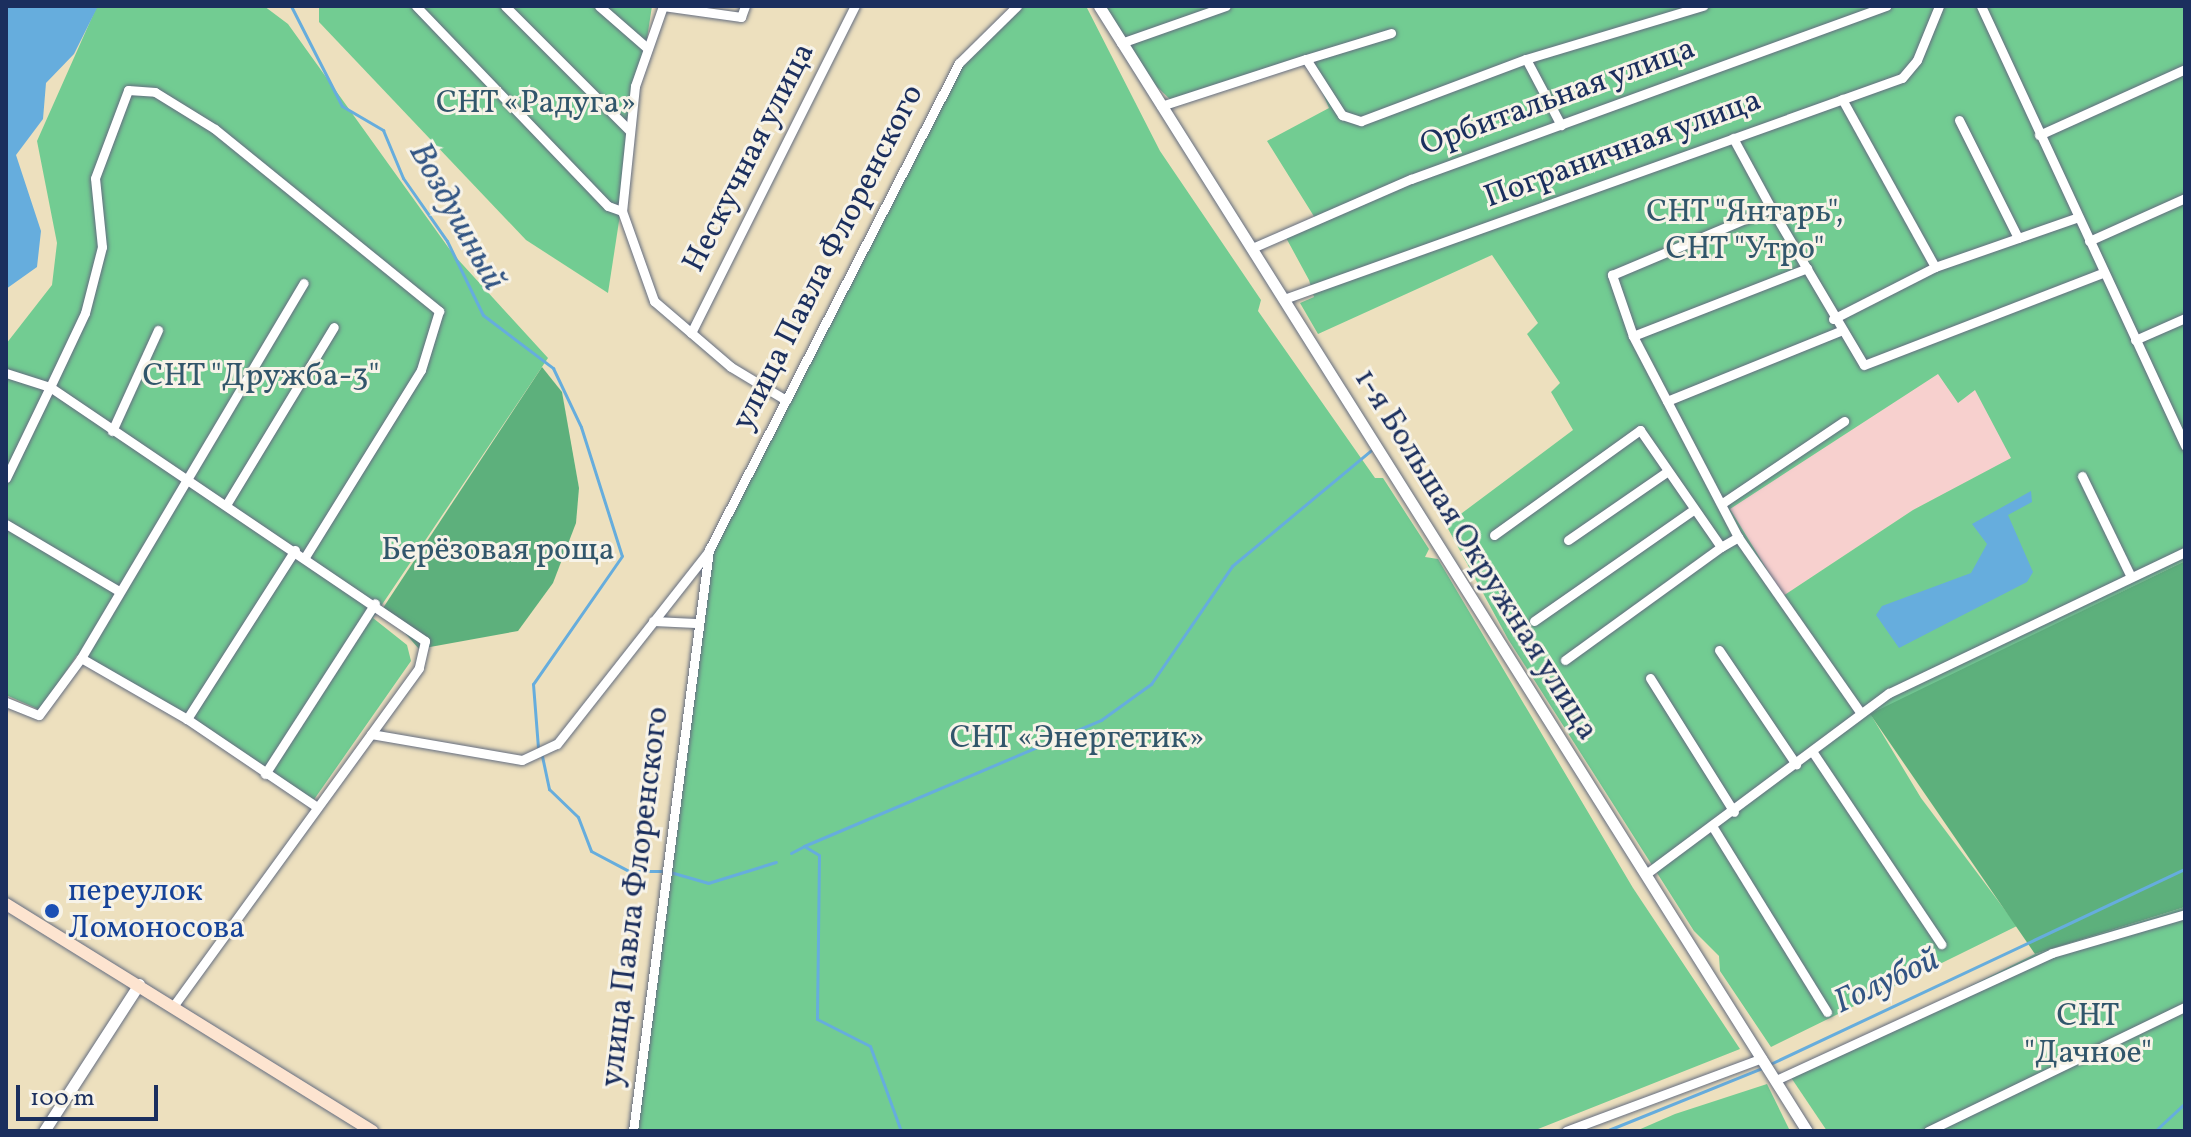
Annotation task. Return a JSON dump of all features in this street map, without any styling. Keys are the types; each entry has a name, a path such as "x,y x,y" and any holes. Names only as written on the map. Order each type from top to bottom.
{"main road":[{"path":"9,905 372,1131"}],"street":[{"path":"416,6 608,206 622,211"},
{"path":"505,6 629,130"},
{"path":"599,6 646,47"},
{"path":"745,6 741,17 663,6 646,47 629,130 622,211 654,301 691,333 786,400"},
{"name":"Нескучная улица","path":"691,333 855,6"},
{"name":"улица Павла Флоренского","path":"371,734 529,757 578,725 621,653 653,621 709,550 959,63 1017,6"},
{"name":"1-я Большая Окружная улица","path":"1099,6 1807,1131"},
{"path":"1121,43 1226,6"},
{"path":"1306,59 1351,121 1526,59 1703,6"},
{"name":"Орбитальная улица","path":"1252,248 1561,125 1886,6"},
{"name":"Пограничная улица","path":"1284,299 1902,78 1917,60 1939,6"},
{"path":"1981,6 2089,241 2100,274 2181,428 2185,446"},
{"path":"1161,106 1391,33"},
{"path":"1526,59 1561,125"},
{"path":"2039,135 2185,69"},
{"path":"6,478 98,276 97,167 128,90 141,88 242,146 439,311 421,370 305,557"},
{"path":"1842,99 1935,267"},
{"path":"1959,120 2018,238"},
{"path":"1733,138 1858,362 1870,365 2100,274"},
{"path":"2089,241 2185,198"},
{"path":"1771,208 1619,267 1610,284 1633,336 1724,502 1738,537 1860,712"},
{"path":"1833,319 1935,267 2076,218"},
{"path":"1633,336 1807,268"},
{"path":"6,702 39,715 81,658 304,283"},
{"path":"2135,340 2185,318"},
{"path":"226,505 334,327"},
{"path":"112,431 158,330"},
{"path":"1667,401 1840,331"},
{"path":"6,373 50,387 112,431 415,629 425,655 173,1007"},
{"path":"1724,502 1844,421"},
{"path":"1494,535 1631,431 1648,436 1693,510 1721,547"},
{"path":"1568,540 1668,471"},
{"path":"2082,476 2131,577"},
{"path":"1534,621 1693,510"},
{"path":"6,524 119,591"},
{"path":"1565,660 1738,537"},
{"path":"187,719 295,550"},
{"name":"улица Павла Флоренского","path":"633,1131 696,623 709,550"},
{"path":"1646,874 1714,829 1796,764 1814,754 1860,712 1953,658 2185,552"},
{"path":"265,774 375,603"},
{"path":"653,621 696,623"},
{"path":"1719,650 1796,764"},
{"path":"81,658 187,719 317,807"},
{"path":"1650,678 1734,812"},
{"path":"1814,754 1941,944"},
{"path":"1714,829 1827,1012"},
{"path":"1774,1077 2052,953 2185,914"},
{"path":"44,1131 139,984"},
{"path":"1928,1131 2185,1007"},
{"path":"1566,1131 1762,1058"}],"shaded area":[{"path":"1939,373 1975,389 2012,458 1913,510 1783,596 1730,509"}],"green space":[{"name":"СНТ \"Дружба-3\"","path":"97,6 264,6 288,24 453,254 548,358 373,618 407,645 411,661 313,801 77,655 40,710 6,695 6,344 52,285 57,243 37,141"},
{"name":"СНТ «Радуга»","path":"319,6 652,6 608,293 526,240 319,22"},
{"name":"СНТ «Энергетик»","path":"1021,6 1086,6 1160,151 1261,300 1258,311 1375,478 1383,478 1429,549 1425,557 1438,559 1633,888 1740,1049 1533,1131 632,1131 713,547 960,59"},
{"name":"СНТ \"Янтарь\", СНТ \"Утро\"","path":"1105,6 2185,6 2185,561 1871,715 1921,798 2017,926 1771,1047 1720,971 1719,956 1694,931 1508,639 1446,525 1573,430 1551,392 1560,383 1527,334 1538,323 1492,255 1318,334 1300,303 1314,297 1309,280 1284,234 1315,218 1267,141 1329,108 1306,55 1176,105 1152,82","holes":["1938,374 1958,403 1975,390 2011,458 1913,510 1783,596 1730,509"]},
{"name":"Берёзовая роща","path":"542,367 562,392 579,488 576,523 553,583 518,631 419,649 383,608"},
{"path":"2185,561 2185,907 2035,954 1870,714"},
{"name":"СНТ \"Дачное\"","path":"2185,907 2185,1131 1827,1131 1790,1076 2035,954"},
{"path":"1767,1084 1790,1131 1636,1131 1675,1114"}],"water":[{"path":"6,6 98,6 74,54 46,83 43,119 16,155 41,231 37,267 6,289"},
{"path":"2031,491 2032,502 2008,515 2033,572 2027,582 1899,648 1876,615 1882,606 1971,573 1987,544 1972,524"}],"waterway":[{"name":"Воздушный","path":"291,6 342,106 383,130 403,178 447,241 483,315 553,368 581,427 622,556 533,684 538,747"},
{"path":"804,846 1101,720 1151,684 1232,566 1370,451"},
{"name":"Воздушный","path":"542,756 549,789 578,817 591,851 629,871 663,871"},
{"name":"Воздушный","path":"791,853 804,846 819,855 817,1019 870,1046 901,1131"},
{"name":"Воздушный","path":"670,872 708,883 776,862"},
{"name":"Голубой","path":"1768,1065 2185,869"},
{"name":"Голубой","path":"1606,1131 1762,1068"},
{"name":"Воздушный","path":"2155,1131 2185,1103"}],"place":[{"name":"переулок Ломоносова","path":"52,911"}]}
